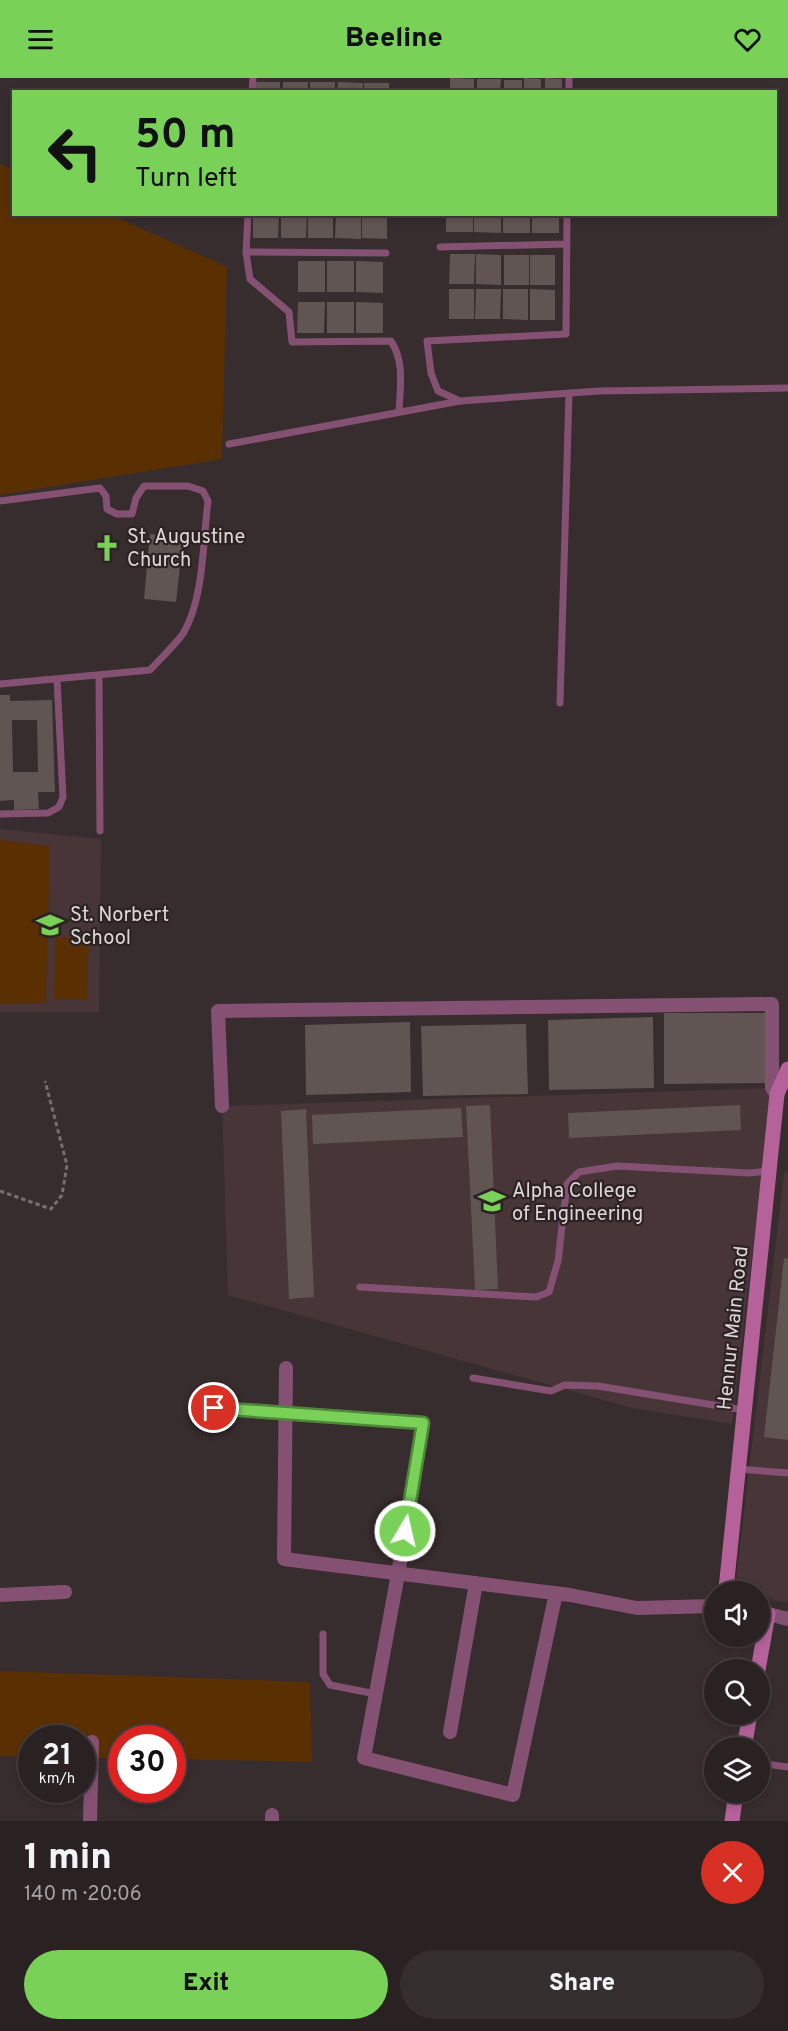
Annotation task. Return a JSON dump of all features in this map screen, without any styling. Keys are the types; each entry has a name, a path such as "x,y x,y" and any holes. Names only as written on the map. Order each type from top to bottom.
{"main road":[{"name":"Hennur Main Road","path":"727,1581 777,1094 788,1069"},
{"path":"732,1821 734,1803"}],"street":[{"path":"222,1106 219,1011 772,1004 772,1088 777,1094"},
{"path":"285,1368 284,1559 556,1593 637,1608 704,1606"},
{"path":"214,1408 423,1423 364,1758 513,1795 556,1593"},
{"path":"450,1732 476,1583"},
{"path":"0,1595 65,1592"},
{"path":"770,1613 788,1619"},
{"path":"90,1803 90,1821"}],"lane":[{"path":"248,216 246,252 250,279 289,312 292,342 391,341 398,352 401,366 399,412"},
{"path":"460,401 438,391 431,373 428,341 566,334 567,216"},
{"path":"440,247 567,244"},
{"path":"246,252 386,253"},
{"path":"229,444 460,401 569,393 788,388"},
{"path":"560,703 569,393"},
{"path":"0,501 100,489 106,496 107,509 125,516 132,514 136,498 144,486 188,486 203,491 208,501 195,602 183,634 150,670 0,684"},
{"path":"99,675 100,831"},
{"path":"0,814 48,813 59,807 63,797 57,679"},
{"path":"360,1287 536,1297 549,1292 558,1261 567,1184 579,1172 617,1166 749,1173 769,1171"},
{"path":"473,1378 551,1391 565,1385 598,1386 744,1410"},
{"path":"738,1469 788,1473"},
{"path":"323,1634 323,1674 330,1685 376,1694"},
{"path":"770,1765 788,1767"}],"path":[{"path":"0,1191 51,1209 62,1195 67,1165 45,1081"}],"shaded area":[{"path":"0,164 12,170 12,216 113,216 227,267 222,459 0,495"},
{"name":"St. Norbert School","path":"0,829 101,839 99,1012 0,1012"},
{"path":"0,840 50,846 46,1003 0,1004"},
{"path":"55,937 89,937 87,1000 54,999"},
{"name":"Alpha College of Engineering","path":"772,1088 732,1424 632,1408 228,1295 222,1106"},
{"path":"784,1173 788,1173 788,1602 770,1598 770,1581 736,1581"},
{"path":"0,1671 310,1682 312,1762 186,1759 186,1725 108,1725 108,1758 96,1758 96,1725 18,1725 18,1757 0,1756"}],"building":[{"path":"450,78 474,79 474,90 450,90"},
{"path":"524,78 541,79 541,90 524,90"},
{"path":"545,78 562,79 562,90 545,90"},
{"path":"477,79 501,79 500,90 477,90"},
{"path":"504,80 522,80 522,90 504,90"},
{"path":"255,82 280,82 280,90 255,90"},
{"path":"283,82 308,82 308,90 283,90"},
{"path":"310,82 335,82 335,90 310,90"},
{"path":"338,82 363,83 363,90 337,90"},
{"path":"364,83 389,83 389,90 364,90"},
{"path":"253,216 279,216 278,238 253,238"},
{"path":"281,216 307,216 306,238 281,238"},
{"path":"308,216 333,216 333,238 308,238"},
{"path":"336,216 361,216 361,239 335,238"},
{"path":"362,216 387,216 387,239 362,238"},
{"path":"446,216 473,216 473,232 446,232"},
{"path":"474,216 501,216 501,233 474,232"},
{"path":"503,216 530,216 530,233 503,233"},
{"path":"532,216 559,216 559,233 532,233"},
{"path":"450,254 475,254 474,284 449,284"},
{"path":"476,254 501,255 501,285 476,284"},
{"path":"504,255 529,255 529,285 504,285"},
{"path":"530,255 555,255 555,285 530,285"},
{"path":"298,261 325,261 325,292 298,292"},
{"path":"327,261 354,261 354,292 327,292"},
{"path":"356,261 383,262 383,293 356,292"},
{"path":"449,289 474,289 474,319 449,319"},
{"path":"476,289 501,289 500,319 475,319"},
{"path":"503,289 528,289 528,320 503,319"},
{"path":"530,289 555,290 555,320 530,320"},
{"path":"298,302 325,302 324,333 297,333"},
{"path":"327,302 354,302 354,333 327,333"},
{"path":"356,302 383,303 383,333 356,333"},
{"path":"150,534 183,538 176,602 144,599"},
{"path":"0,695 10,695 10,701 52,700 55,792 38,792 39,809 14,810 14,800 0,801","holes":["12,720 37,720 38,772 13,772"]},
{"path":"664,1013 769,1013 769,1083 664,1084"},
{"path":"653,1017 654,1088 549,1090 548,1020"},
{"path":"410,1022 411,1092 306,1095 305,1025"},
{"path":"526,1024 528,1094 423,1096 421,1026"},
{"path":"490,1105 498,1289 475,1290 466,1106"},
{"path":"740,1105 741,1130 569,1138 568,1113"},
{"path":"461,1108 463,1137 313,1144 312,1115"},
{"path":"306,1109 314,1297 289,1299 281,1111"},
{"path":"784,1258 788,1259 788,1440 764,1437"}],"place":[{"name":"St. Augustine Church","path":"107,548"},
{"name":"St. Norbert School","path":"50,925"},
{"name":"Alpha College of Engineering","path":"492,1201"}],"route":[{"path":"214,1408 423,1423 405,1531"}]}
